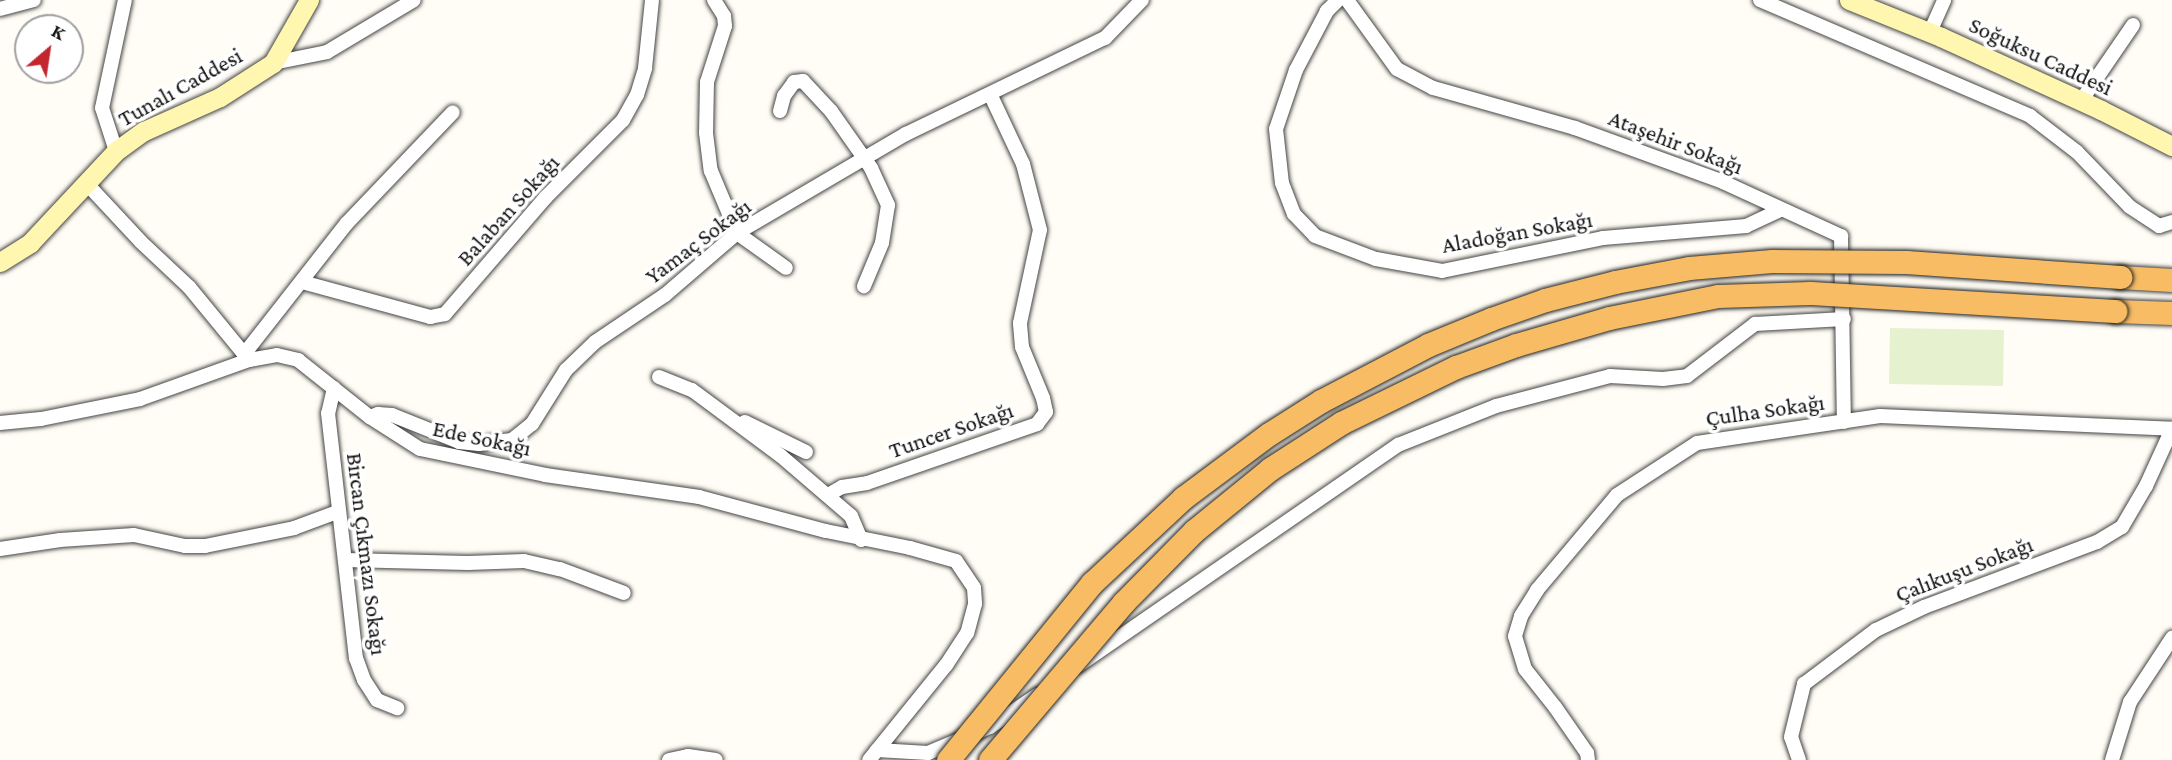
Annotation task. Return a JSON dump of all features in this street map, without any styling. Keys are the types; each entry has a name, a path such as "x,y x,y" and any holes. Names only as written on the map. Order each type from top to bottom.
{"highway":[{"path":"948,760 1092,583 1183,498 1269,434 1321,401 1428,345 1491,319 1545,300 1615,282 1689,268 1772,261 1906,262 2172,280"},
{"path":"990,760 1122,603 1194,531 1270,469 1341,423 1456,367 1516,345 1609,318 1718,296 1810,293 2115,312 2172,313"}],"main road":[{"name":"Tunalı Caddesi","path":"0,262 30,243 116,151 144,131 220,97 272,63 309,0"},
{"name":"Soğuksu Caddesi","path":"1849,0 1930,32 2081,100 2172,146"}],"street":[{"path":"0,9 34,0"},
{"path":"116,151 103,108 125,0"},
{"path":"272,63 327,52 414,0"},
{"name":"Balaban Sokağı","path":"302,282 430,317 445,314 545,198 623,120 637,95 645,68 652,0"},
{"path":"715,0 724,16 725,26 707,82 706,133 711,171 737,233 786,268"},
{"name":"Yamaç Sokağı","path":"370,417 378,414 392,415 459,442 487,444 512,440 532,424 566,370 595,342 665,295 737,233 906,134 1105,38 1142,0"},
{"name":"Aladoğan Sokağı","path":"1338,0 1327,11 1296,70 1276,129 1282,183 1294,214 1315,236 1376,259 1443,271 1603,239 1746,226 1781,210"},
{"name":"Ataşehir Sokağı","path":"1347,0 1397,69 1433,88 1575,128 1723,182 1841,236 1844,422"},
{"path":"1760,0 1901,58 2030,116 2077,152 2130,207 2159,226 2172,222"},
{"path":"1930,32 1944,0"},
{"path":"2081,100 2133,25"},
{"path":"780,111 784,96 794,82 803,81 831,111 871,168 888,205 881,243 864,286"},
{"name":"Tuncer Sokağı","path":"828,495 842,487 867,483 1037,424 1046,412 1044,398 1022,347 1020,323 1040,230 1023,164 990,94"},
{"path":"87,184 141,242 189,287 247,356 347,223 453,112"},
{"path":"873,755 928,753 990,727 1398,445 1496,406 1610,376 1663,379 1687,376 1755,324 1844,319"},
{"name":"Ede Sokağı","path":"0,423 41,419 140,399 247,356 277,355 298,360 370,417 420,449 545,475 699,497 861,540 910,548 956,561 974,588 975,604 967,633 946,665 873,755"},
{"path":"659,377 692,390 828,495 851,516 861,540"},
{"name":"Bircan Çıkmazı Sokağı","path":"334,388 328,414 337,512 346,560 359,669 377,700 397,708"},
{"path":"724,414 806,452"},
{"name":"Çulha Sokağı","path":"1588,760 1587,753 1525,669 1515,636 1521,616 1537,590 1617,495 1697,443 1880,416 1928,416 2172,429"},
{"name":"Çalıkuşu Sokağı","path":"1798,760 1791,737 1804,684 1876,630 1924,607 2097,542 2122,527 2146,486 2172,429"},
{"path":"0,549 73,538 134,535 185,546 205,546 294,528 337,512"},
{"path":"346,560 468,563 524,561 561,569 624,593"},
{"path":"2112,760 2130,702 2172,638"},
{"path":"669,760 688,756 716,760"}],"green space":[{"path":"1890,328 2004,330 2003,386 1889,384"}]}
